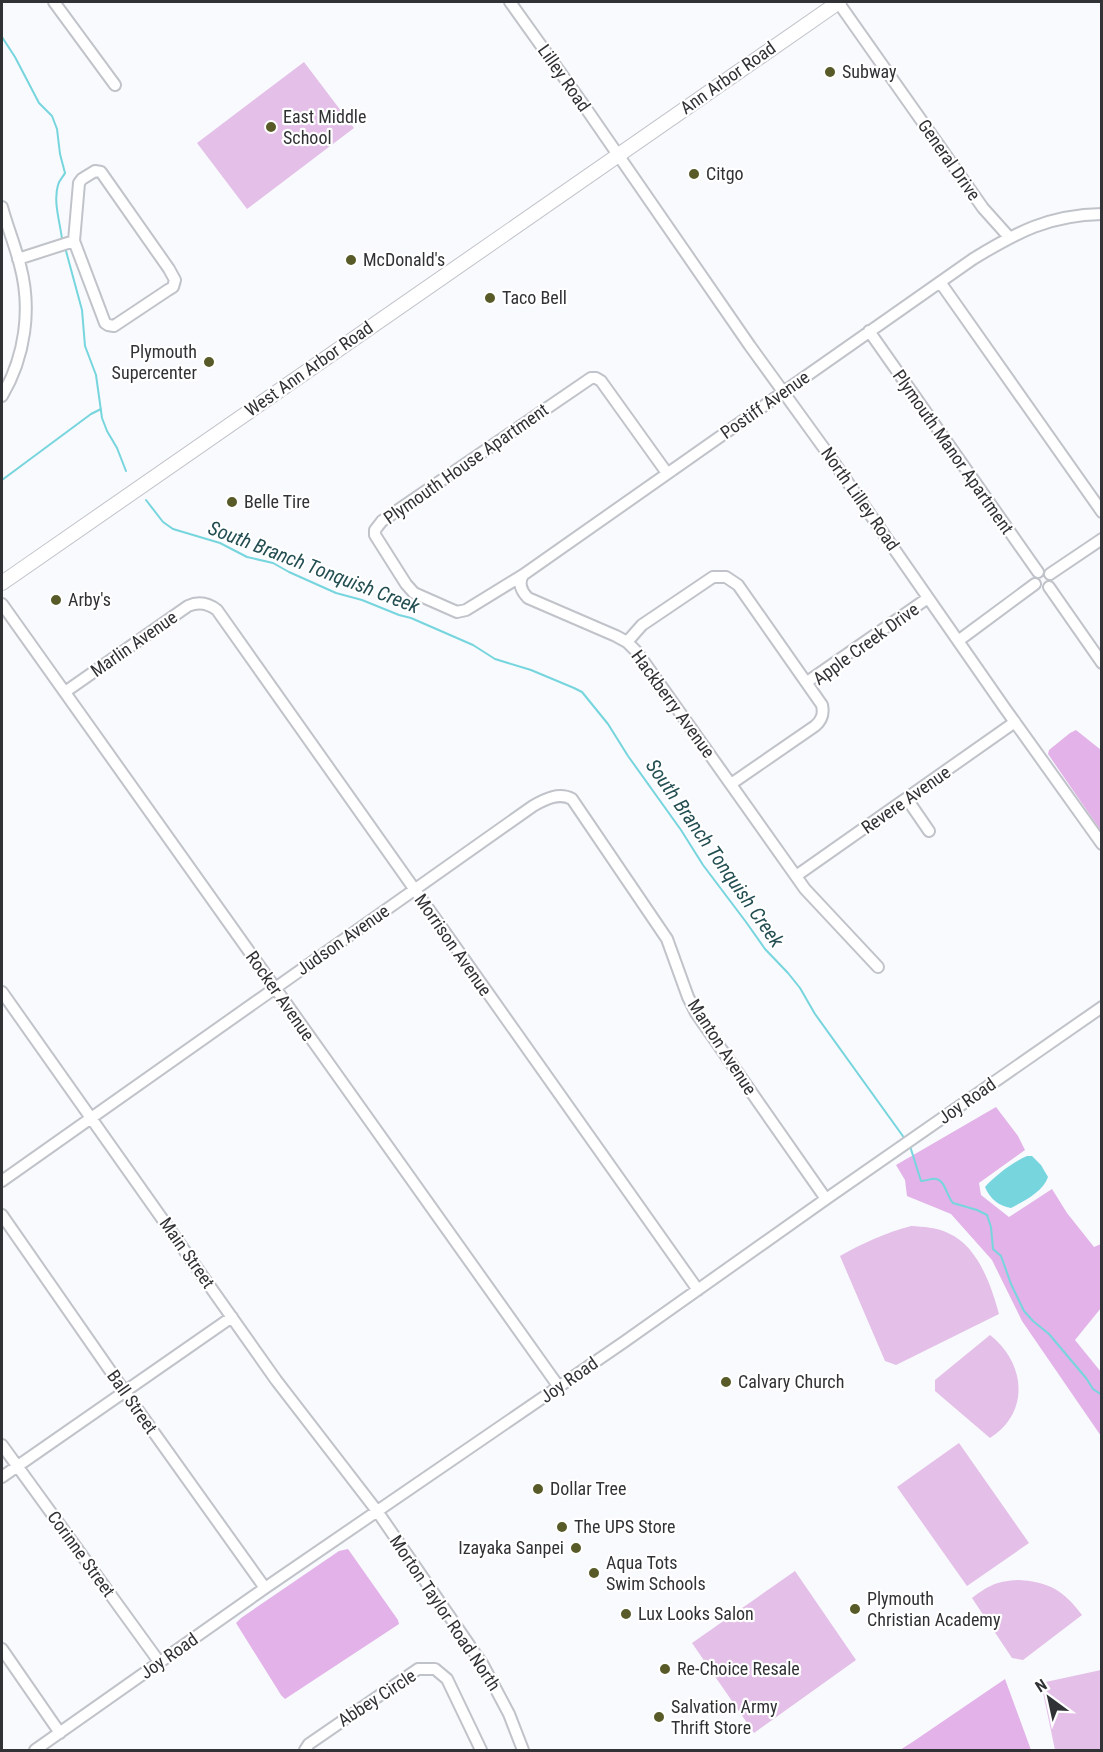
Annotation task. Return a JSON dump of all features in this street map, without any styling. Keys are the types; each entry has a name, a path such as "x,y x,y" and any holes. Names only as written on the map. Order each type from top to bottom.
{"main road":[{"name":"Ann Arbor Road","path":"617,155 838,2"},
{"name":"West Ann Arbor Road","path":"2,583 617,155"}],"street":[{"path":"54,2 115,86"},
{"name":"Lilley Road","path":"510,2 617,155"},
{"name":"General Drive","path":"838,2 983,208 1009,237"},
{"name":"North Lilley Road","path":"617,155 1101,844"},
{"path":"95,171 99,171 169,269 174,284 114,326 108,325 102,317 74,241 79,183 95,171"},
{"path":"2,207 18,259 25,299 25,330 15,369 2,396"},
{"path":"1009,237 1041,223 1101,214"},
{"name":"Postiff Avenue","path":"523,574 869,331 1009,237"},
{"path":"18,259 74,241"},
{"path":"940,282 1101,512"},
{"name":"Plymouth Manor Apartment","path":"869,331 1038,572"},
{"name":"Plymouth House Apartment","path":"523,574 465,610 457,612 410,589 378,539 375,530 392,515 591,378 601,381 607,388 667,473"},
{"path":"1050,574 1101,539"},
{"path":"1043,570 1050,574 1052,579 1048,587 1043,589 1035,585 1034,579 1038,572 1043,570"},
{"name":"Hackberry Avenue","path":"523,574 520,585 528,598 627,642 637,652 813,900 878,967"},
{"path":"627,642 642,625 699,586 713,577 726,577 738,585 807,682"},
{"path":"958,641 1035,585"},
{"path":"1048,587 1101,663"},
{"name":"Apple Creek Drive","path":"731,784 820,721 822,705 807,682 928,598"},
{"name":"Marlin Avenue","path":"65,692 188,606 205,603"},
{"name":"Morrison Avenue","path":"205,603 221,615 698,1290"},
{"name":"Rocker Avenue","path":"2,604 559,1387"},
{"name":"Revere Avenue","path":"796,876 1015,722"},
{"name":"Judson Avenue","path":"2,1181 543,800 557,796 567,796 572,799"},
{"name":"Manton Avenue","path":"572,799 667,939 696,1013 826,1199"},
{"path":"907,799 929,831"},
{"name":"Main Street","path":"2,992 276,1380 377,1512"},
{"name":"Joy Road","path":"35,1750 265,1588 559,1387 1101,1007"},
{"name":"Ball Street","path":"2,1215 265,1588"},
{"path":"2,1477 232,1317"},
{"name":"Corinne Street","path":"2,1445 160,1663"},
{"name":"Morton Taylor Road North","path":"377,1512 483,1665 509,1714 523,1750"},
{"path":"2,1649 60,1733"},
{"name":"Abbey Circle","path":"305,1750 309,1744 418,1669 435,1669 447,1679 481,1750"}],"shaded area":[{"path":"304,62 354,128 247,209 197,143"},
{"path":"1076,730 1101,750 1101,831 1048,754 1049,750"},
{"path":"996,1107 1018,1136 1025,1150 979,1183 981,1195 1009,1217 1052,1189 1067,1213 1094,1247 1101,1244 1101,1308 1075,1340 1101,1372 1101,1436 1022,1321 992,1260 951,1214 907,1196 905,1180 896,1165"},
{"path":"911,1226 943,1231 968,1247 982,1268 999,1314 896,1365 885,1361 840,1256 874,1239"},
{"path":"990,1335 1011,1359 1018,1387 1017,1401 1012,1415 990,1438 935,1391 935,1380"},
{"path":"959,1443 1029,1543 967,1586 897,1487"},
{"path":"348,1549 399,1624 285,1699 236,1623 339,1551"},
{"path":"795,1571 856,1660 754,1733 692,1643"},
{"path":"1019,1580 1039,1583 1055,1589 1082,1615 1023,1660 1012,1658 972,1598 994,1584"},
{"path":"1101,1670 1101,1750 1055,1750 1041,1683"},
{"path":"1005,1679 1031,1750 900,1750 914,1741"}],"water":[{"path":"1027,1156 1032,1156 1041,1165 1048,1177 1046,1182 1032,1195 1011,1208 999,1204 989,1195 985,1187 1005,1169"}],"waterway":[{"path":"2,37 39,103 52,116 57,129 65,173 59,183 56,198 62,239"},
{"path":"66,251 82,310 85,346 96,375 102,418 126,471"},
{"name":"South Branch Tonquish Creek","path":"2,480 101,409"},
{"name":"South Branch Tonquish Creek","path":"146,500 163,522 173,529 220,543 247,557 273,563 336,593 411,618 473,645 495,659 531,670 582,692 608,724 703,865 765,949 800,988 815,1014 905,1139"},
{"name":"South Branch Tonquish Creek","path":"910,1146 921,1181 939,1180 953,1203 987,1215 991,1227 993,1249 1001,1256 1024,1311 1049,1334 1093,1389 1102,1395"}],"place":[{"name":"Subway","path":"830,72"},
{"name":"East Middle School","path":"271,127"},
{"name":"Citgo","path":"694,174"},
{"name":"McDonald's","path":"351,260"},
{"name":"Taco Bell","path":"490,298"},
{"name":"Plymouth Supercenter","path":"209,362"},
{"name":"Belle Tire","path":"232,502"},
{"name":"Arby's","path":"56,600"},
{"name":"Calvary Church","path":"726,1382"},
{"name":"Dollar Tree","path":"538,1489"},
{"name":"The UPS Store","path":"562,1527"},
{"name":"Izayaka Sanpei","path":"576,1548"},
{"name":"Aqua Tots Swim Schools","path":"594,1573"},
{"name":"Plymouth Christian Academy","path":"855,1609"},
{"name":"Lux Looks Salon","path":"626,1614"},
{"name":"Re-Choice Resale","path":"665,1669"},
{"name":"Salvation Army Thrift Store","path":"659,1717"}]}
